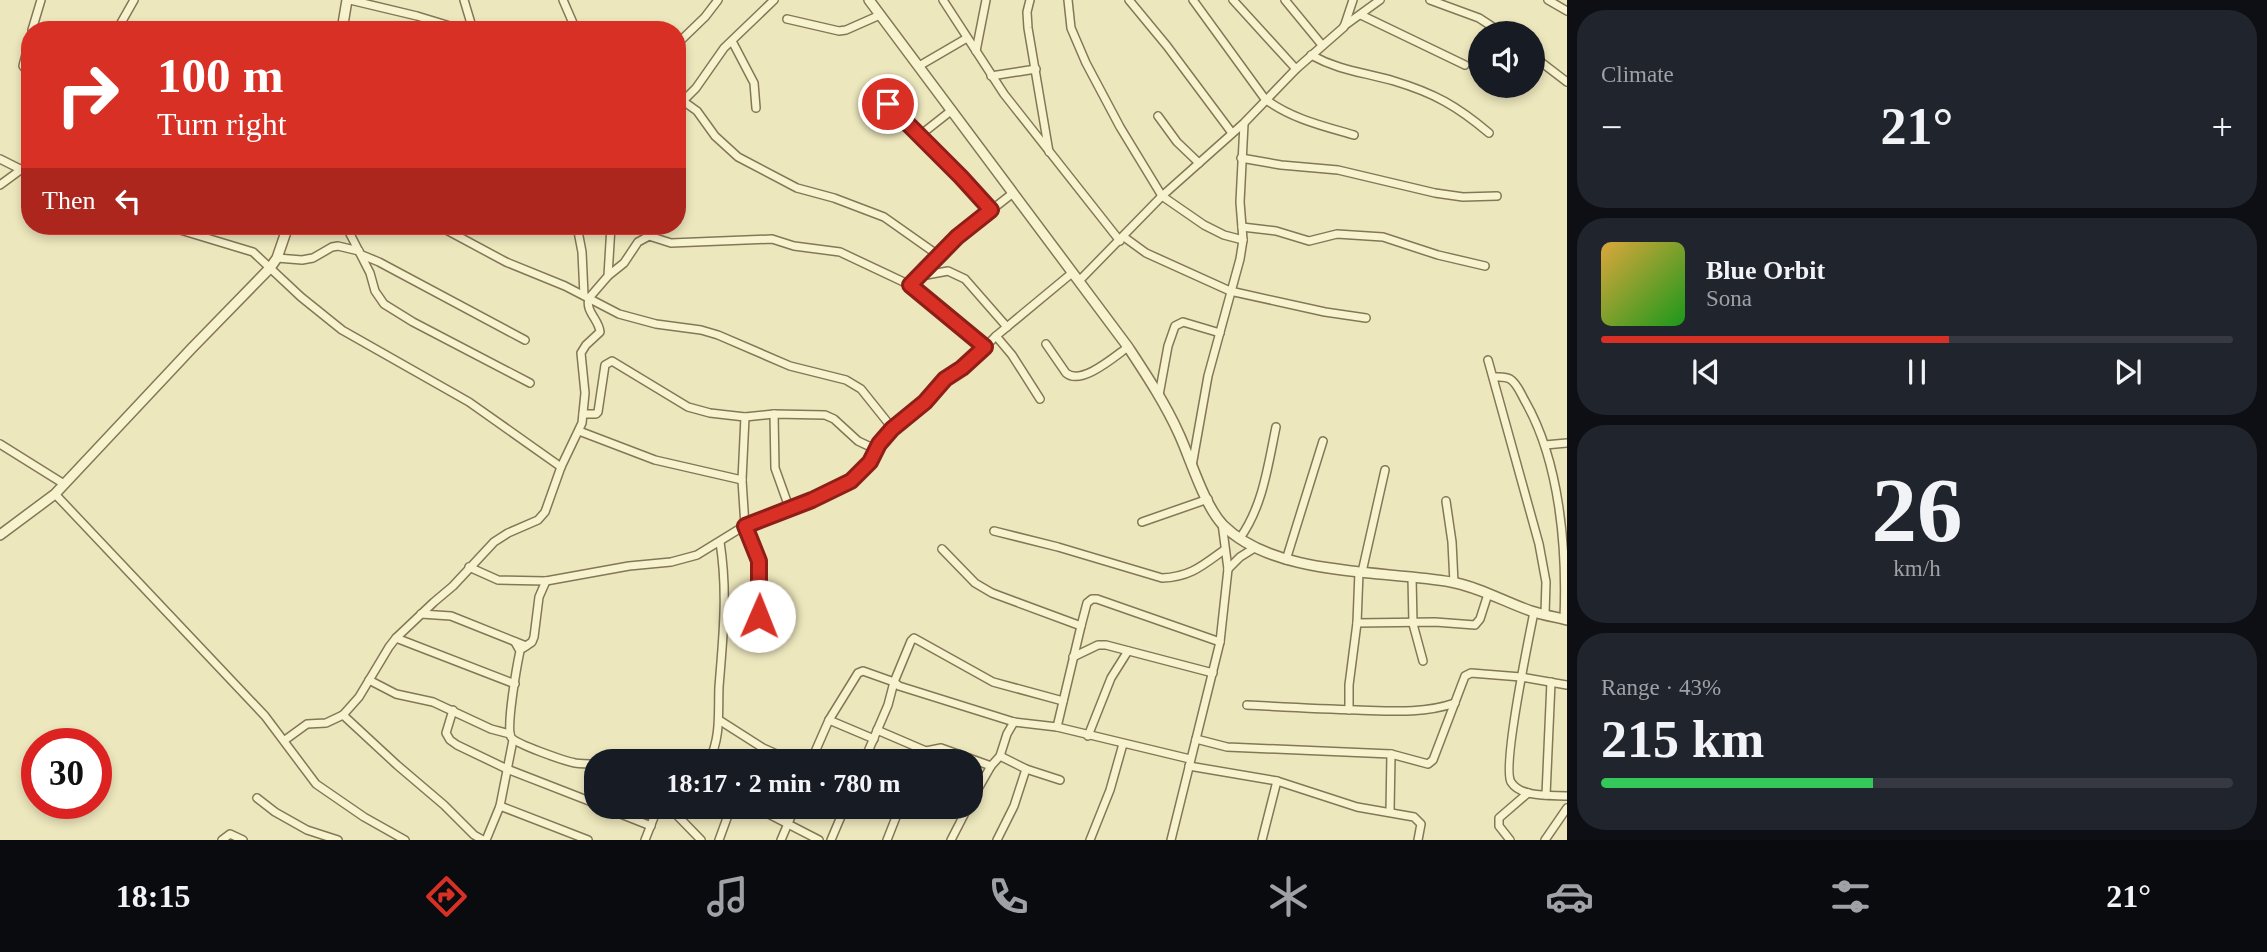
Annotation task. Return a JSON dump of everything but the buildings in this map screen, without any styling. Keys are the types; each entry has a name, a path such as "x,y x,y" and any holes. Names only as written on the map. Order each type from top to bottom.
{"street":[{"path":"35,21 41,0"},
{"path":"122,21 134,0"},
{"path":"344,21 348,0 433,21"},
{"path":"464,0 470,21"},
{"path":"563,0 572,21"},
{"path":"686,35 718,0"},
{"path":"686,97 732,41 774,0"},
{"path":"869,0 1128,347 1159,395 1192,467 1222,523 1240,538 1286,560 1454,583 1534,612 1565,620 1566,592 1555,474 1533,415 1515,383 1505,377 1494,377"},
{"path":"943,0 991,76 1049,152 1122,239 1156,258 1230,291 1313,310 1366,318"},
{"path":"976,51 986,0"},
{"path":"1030,0 1027,12 1028,28 1049,152"},
{"path":"1068,0 1071,28 1086,63 1120,127 1162,196 1203,225 1242,240"},
{"path":"1129,0 1232,133"},
{"path":"1193,0 1265,99 1311,124 1354,135"},
{"path":"1233,0 1296,69"},
{"path":"1285,0 1322,45"},
{"path":"1079,281 1162,196 1244,123 1296,69 1380,0"},
{"path":"1430,0 1484,21"},
{"path":"1548,0 1567,11"},
{"path":"1344,27 1351,1"},
{"path":"787,19 839,31 880,15"},
{"path":"1360,15 1465,65"},
{"path":"919,66 967,38"},
{"path":"732,41 754,83 757,108"},
{"path":"1311,55 1343,70 1394,81 1444,99 1489,133"},
{"path":"1545,65 1567,82"},
{"path":"991,76 1036,68"},
{"path":"877,94 991,210"},
{"path":"686,106 697,111 715,136 738,157 797,188 884,216 938,255"},
{"path":"919,136 952,110"},
{"path":"1158,116 1177,142 1199,163"},
{"path":"1192,467 1208,376 1240,259 1244,123"},
{"path":"1241,158 1338,170 1435,193 1462,197 1497,196"},
{"path":"0,159 21,170 0,185"},
{"path":"910,285 938,255 1013,193"},
{"path":"1242,227 1276,230 1309,241 1337,234 1383,237 1438,255 1485,266"},
{"path":"197,235 253,252 300,298 342,330 469,402 561,467"},
{"path":"0,535 55,494 270,268 277,258 285,235"},
{"path":"350,235 370,273 375,291 384,304 530,383"},
{"path":"456,235 506,262 619,314 656,324 701,330 790,366 846,380 861,389 892,429"},
{"path":"285,740 307,724 326,723 343,715 359,697 396,638 453,586 500,537 538,520 549,502 561,467 579,431 583,414 585,393 581,354 600,332 588,307 579,235"},
{"path":"608,276 611,235"},
{"path":"587,297 624,263 639,242 649,236 671,243 764,238 802,248 840,252 910,285 985,347"},
{"path":"277,258 313,258 338,246 360,253 525,340"},
{"path":"920,276 944,271 956,273 969,282 1007,327"},
{"path":"469,567 498,580 546,581 686,559 745,526 790,510 851,481 860,474 883,438 925,402 945,379 962,368 1072,273"},
{"path":"1159,395 1168,346 1175,326 1183,322 1220,333"},
{"path":"996,336 1012,355 1040,399"},
{"path":"1045,344 1069,376 1075,378 1089,373 1128,347"},
{"path":"1488,360 1539,544 1546,582 1545,614"},
{"path":"583,414 598,412 605,365 612,361 688,407 710,413 745,417 774,414 825,415 834,419 858,440 877,450"},
{"path":"774,414 775,468 790,510"},
{"path":"745,417 742,480 745,526 759,561 759,616"},
{"path":"1240,538 1253,519 1264,484 1276,427"},
{"path":"579,431 654,460 742,480"},
{"path":"1286,560 1323,441"},
{"path":"1545,445 1567,443"},
{"path":"0,444 64,484"},
{"path":"1349,710 1360,572 1385,470"},
{"path":"55,494 265,716 316,784 364,817 405,840"},
{"path":"1142,522 1208,499"},
{"path":"1446,501 1454,583"},
{"path":"1171,840 1220,642 1228,569 1222,523"},
{"path":"994,531 1162,578 1191,574 1224,550"},
{"path":"714,749 719,720 726,588 720,542"},
{"path":"1228,569 1256,547"},
{"path":"942,549 975,583 992,593 1082,625"},
{"path":"1412,577 1413,624 1423,661"},
{"path":"343,715 474,835 484,840 500,806 511,737 515,684 523,648 534,637 537,605 546,581"},
{"path":"1357,623 1435,622 1475,625 1489,594"},
{"path":"1057,727 1087,603 1092,599 1220,642"},
{"path":"1534,612 1521,677 1509,763 1510,779 1512,784 1528,793 1567,796"},
{"path":"421,614 451,616 505,636 523,648"},
{"path":"396,638 515,684"},
{"path":"869,749 893,691 894,682 914,638 993,682 1063,701"},
{"path":"1073,657 1098,645 1106,645 1213,673"},
{"path":"1088,736 1111,678 1128,651"},
{"path":"816,749 829,720 858,673 863,671 928,696 1014,722 1057,727 1190,763 1277,781 1357,807 1419,820 1421,824 1418,840"},
{"path":"1196,739 1227,747 1391,754 1427,764 1431,763 1465,676 1471,673 1521,677 1567,685"},
{"path":"369,680 396,694 420,698 453,710 511,737 522,746 569,761 584,763"},
{"path":"1546,795 1551,682"},
{"path":"1247,705 1411,711 1441,708 1455,703"},
{"path":"453,710 446,733 450,740 507,769 584,799"},
{"path":"719,720 765,749"},
{"path":"829,720 874,739"},
{"path":"983,780 1000,756 1007,733 1014,722"},
{"path":"877,730 921,749"},
{"path":"1090,840 1110,790 1123,744"},
{"path":"1390,812 1391,754"},
{"path":"1000,756 1026,769 1060,780"},
{"path":"983,763 991,766"},
{"path":"997,840 1014,806 1026,769"},
{"path":"1262,840 1277,781"},
{"path":"1510,840 1499,826 1499,818 1528,793"},
{"path":"257,798 307,830 338,840"},
{"path":"500,806 587,840"},
{"path":"1545,840 1567,808"},
{"path":"633,819 650,826"},
{"path":"645,840 653,819"},
{"path":"682,819 701,840"},
{"path":"719,840 727,819"},
{"path":"778,819 819,840"},
{"path":"781,840 791,819"},
{"path":"831,840 840,819"},
{"path":"887,840 895,819"},
{"path":"951,840 962,819"},
{"path":"222,840 230,834 243,840"}],"route":[{"path":"759,616 759,561 745,526 790,510 851,481 870,462 883,438 925,402 936,387 985,347 910,285 957,237 991,210 888,104"}]}
